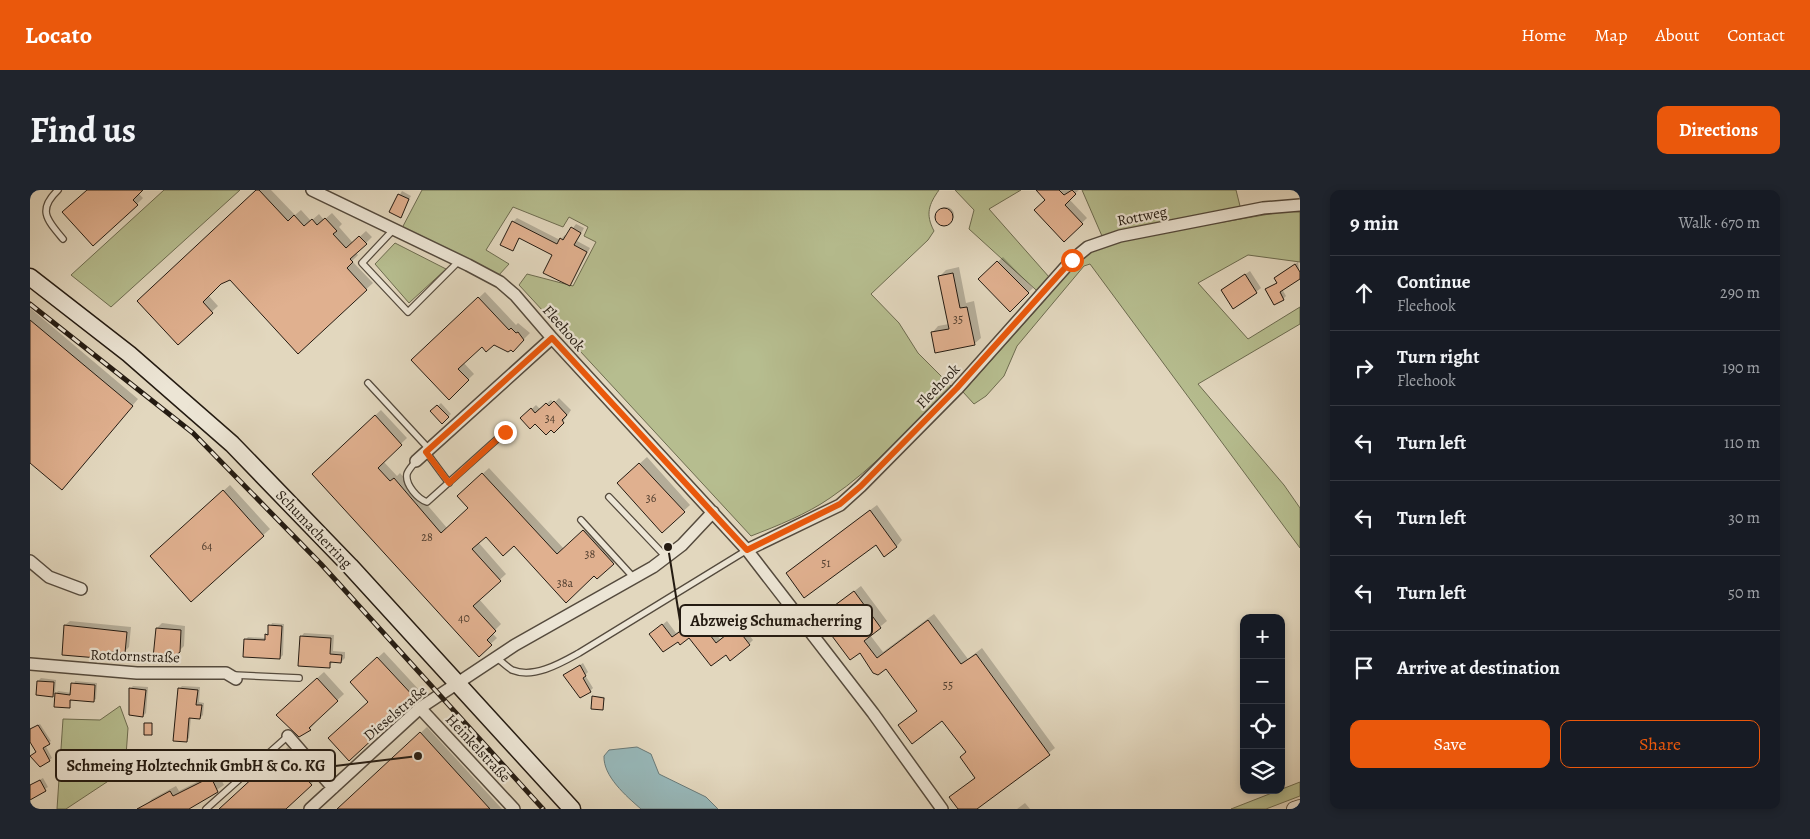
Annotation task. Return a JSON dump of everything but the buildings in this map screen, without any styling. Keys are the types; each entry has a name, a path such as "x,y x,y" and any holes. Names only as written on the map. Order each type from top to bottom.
{"main road":[{"name":"Schumacherring","path":"30,277 149,371 232,444 350,566 572,809"}],"street":[{"name":"Fleehook","path":"312,190 459,260 500,282 515,294 552,338 747,550 873,713 942,809"},
{"name":"Rottweg","path":"1109,239 1263,208 1300,205"},
{"name":"Fleehook","path":"747,550 840,504 861,486 957,388 1072,260 1088,247 1109,239"},
{"path":"416,461 552,338"},
{"name":"Dieselstraße","path":"310,809 420,708 515,645 634,578 666,557 713,512"},
{"path":"30,561 49,577 81,589"},
{"name":"Rotdornstraße","path":"30,664 137,673 226,673 234,677"},
{"name":"Heinkelstraße","path":"420,708 514,809"},
{"path":"288,736 333,788"},
{"path":"1294,809 1300,807"}],"lane":[{"path":"58,190 48,199 46,214 50,224 64,239"},
{"path":"394,229 362,263 408,312 459,260"},
{"path":"368,383 428,451 449,483"},
{"path":"416,461 407,473 407,478 410,487 421,500 427,502 505,432"},
{"path":"608,497 666,557"},
{"path":"581,520 634,578"},
{"path":"497,658 513,670 533,672 556,665 579,653 747,550"},
{"path":"234,677 299,678"},
{"path":"206,809 288,736"}],"green space":[{"path":"164,190 240,190 111,307 71,275"},
{"path":"422,190 939,190 929,209 931,225 934,231 928,240 871,294 899,323 918,353 951,386 893,445 847,486 812,509 751,536 519,285 527,274 573,286 596,242 584,236 588,227 569,217 563,227 513,207 486,250 509,264 498,276 401,230"},
{"path":"955,190 1021,190 989,209 1057,286 1085,253 1107,242 1287,211 1300,212 1300,262 1248,255 1198,283 1248,339 1300,307 1300,324 1198,384 1284,485 1300,508 1300,548 1090,264 1084,266 1017,346 1004,376 986,396 974,404 963,392 1046,299 969,229 974,210"},
{"path":"1082,190 1236,190 1241,210 1102,236"},
{"path":"395,243 446,269 409,303 375,264"},
{"path":"120,706 128,728 125,770 66,809 57,809 63,719 100,720"},
{"path":"1300,782 1300,796 1266,809 1231,809 1269,794 1285,794 1285,788"}],"water":[{"path":"637,747 651,754 659,774 706,797 718,809 641,809 622,792 611,778 607,771 604,756 609,750"}],"railway":[{"path":"30,304 193,433 321,564 543,809"}],"place":[{"name":"Abzweig Schumacherring","path":"668,547"},
{"name":"Schmeing Holztechnik GmbH & Co. KG","path":"418,756"}],"route":[{"path":"505,432 449,483 426,452 552,338 747,550 840,504 861,486 957,388 1072,260"}]}
